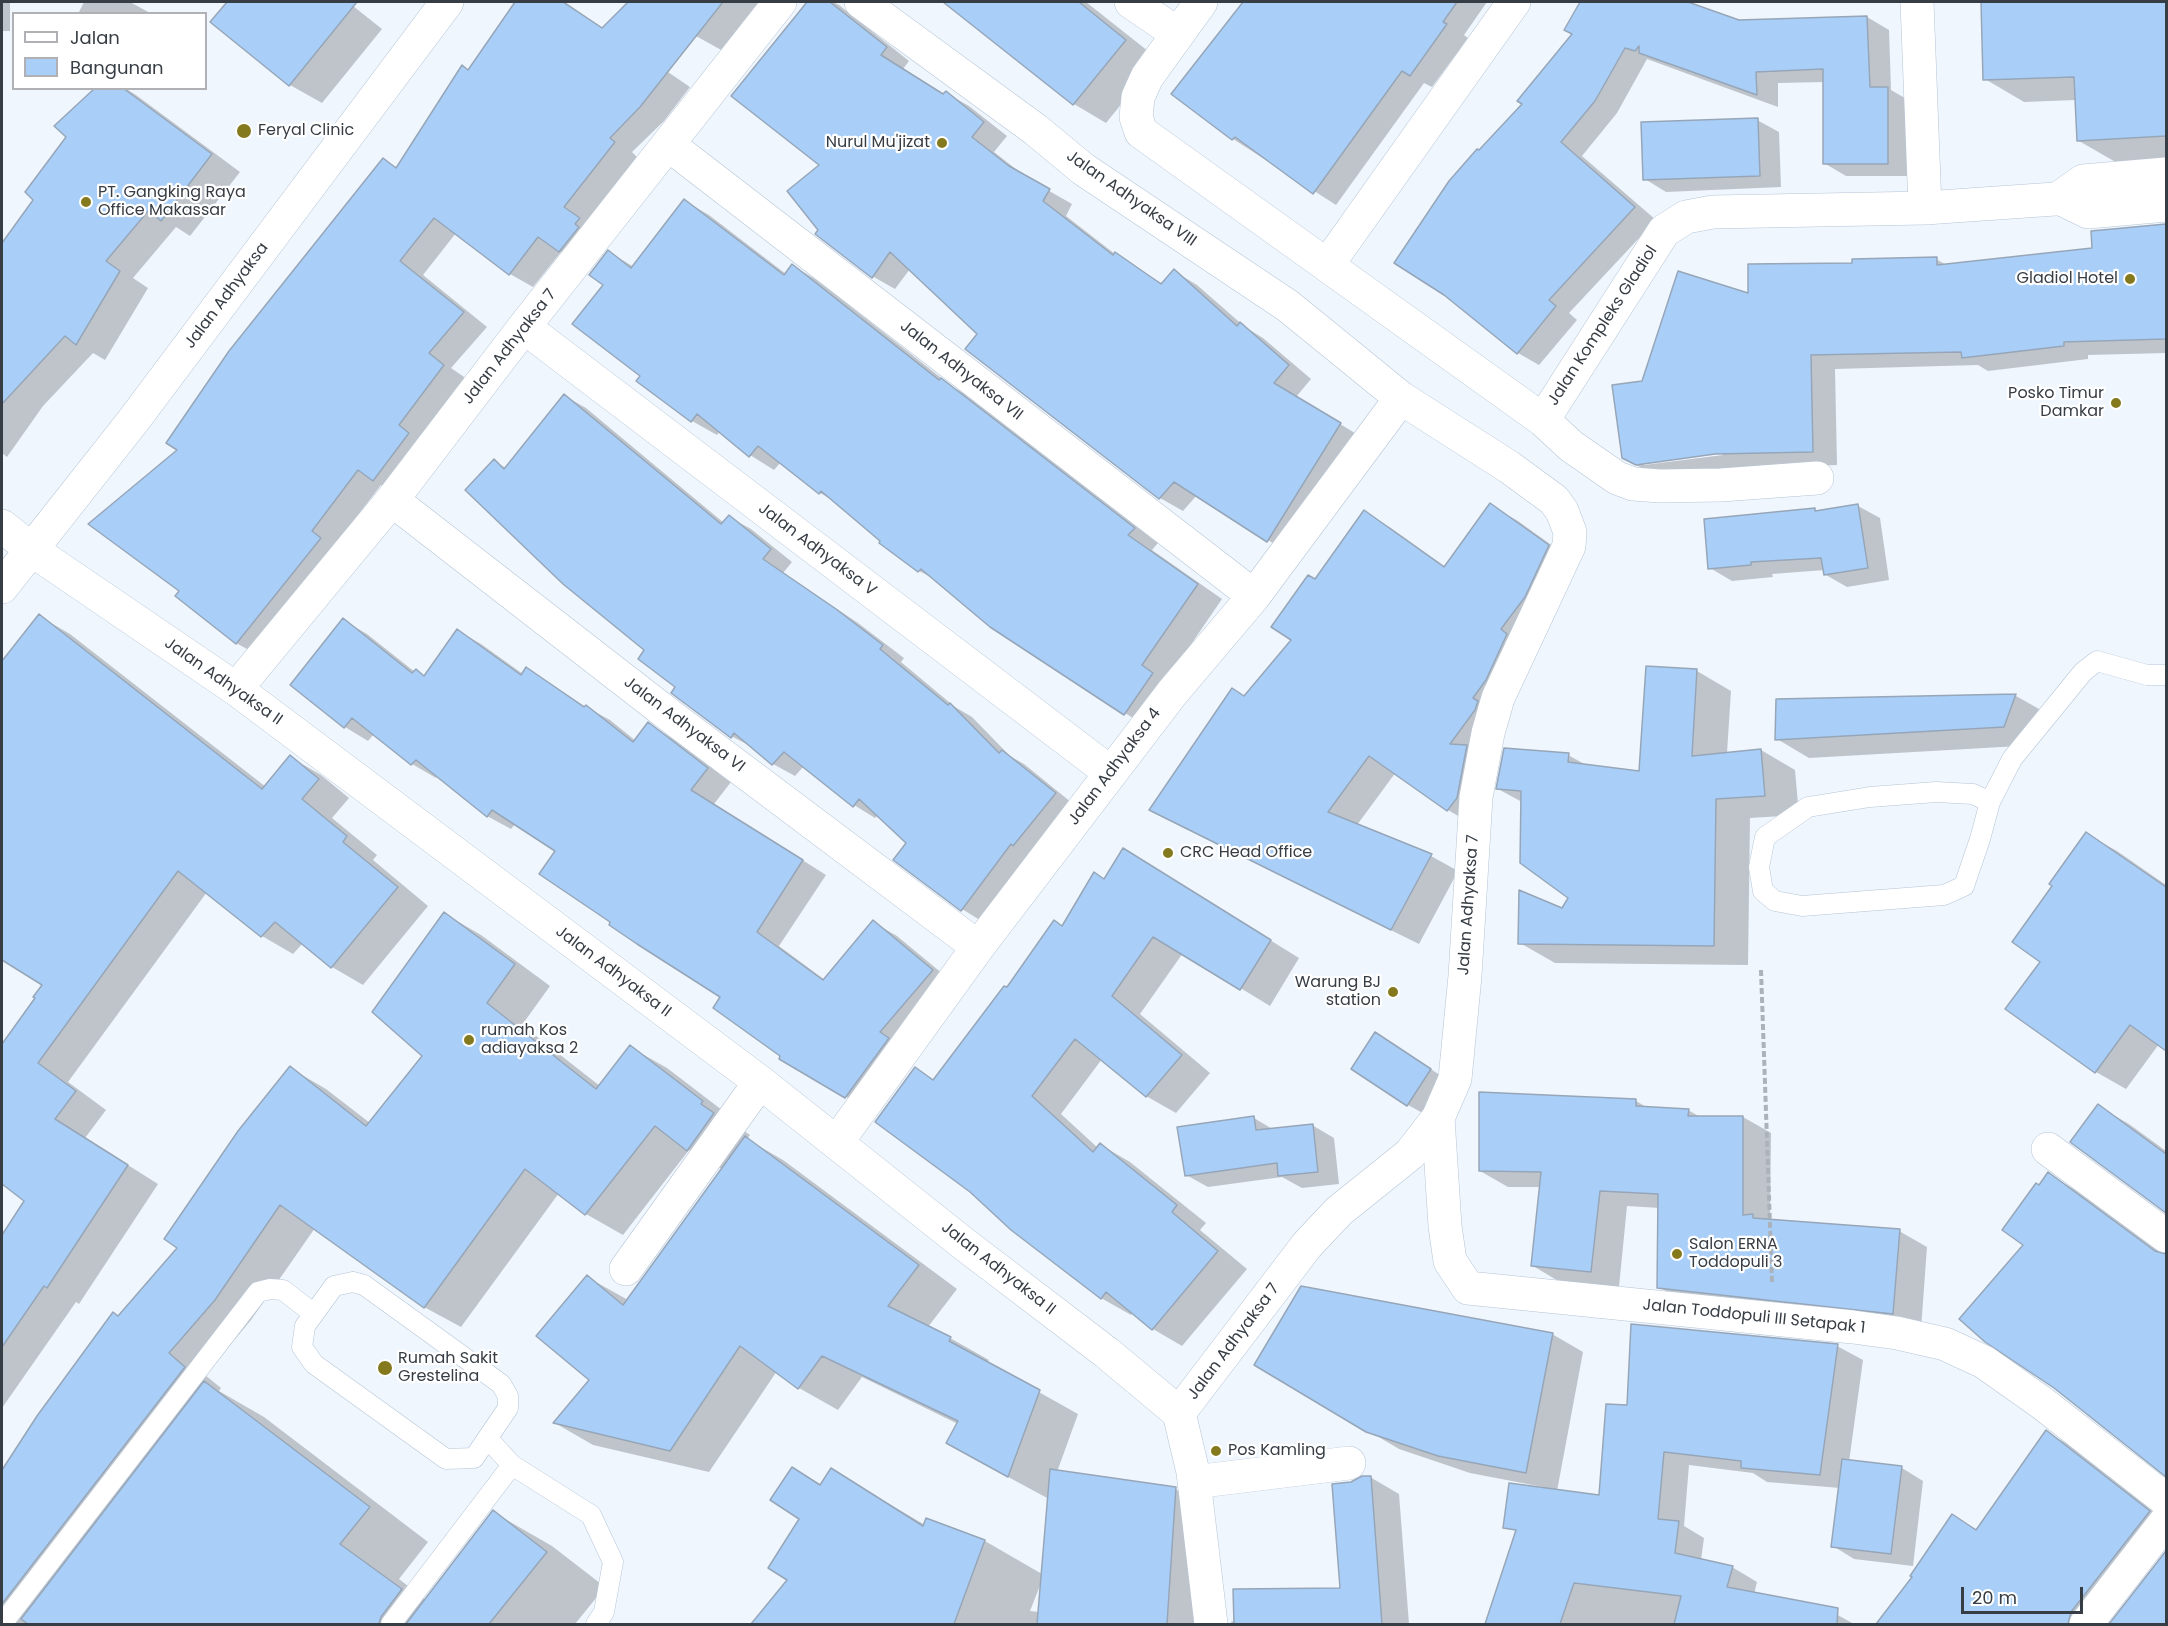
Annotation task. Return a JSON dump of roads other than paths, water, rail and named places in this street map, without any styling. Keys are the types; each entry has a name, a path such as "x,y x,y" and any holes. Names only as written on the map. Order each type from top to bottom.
{"street":[{"name":"Jalan Adhyaksa","path":"2,587 134,421 447,2"},
{"name":"Jalan Adhyaksa 7","path":"236,689 392,500 524,327 780,2"},
{"name":"Jalan Adhyaksa VIII","path":"861,2 1036,130 1083,169 1288,306 1401,398"},
{"path":"1131,2 1178,34"},
{"name":"Jalan Kompleks Gladiol","path":"1201,2 1147,77 1138,97 1136,117 1141,132 1543,420 1664,231 1686,217 1713,212 1924,208 2059,198"},
{"path":"1328,264 1514,2"},
{"path":"1917,2 1924,208"},
{"name":"Jalan Adhyaksa VII","path":"669,145 1254,596"},
{"path":"2166,174 2083,181 2059,198 2088,212 2166,205"},
{"name":"Jalan Adhyaksa V","path":"524,327 1111,773"},
{"name":"Jalan Adhyaksa 7","path":"1179,1413 1307,1245 1339,1211 1410,1154 1438,1118 1455,1079 1465,976 1476,797 1488,733 1498,698 1569,546 1570,532 1562,511 1554,500 1509,467 1401,398"},
{"name":"Jalan Adhyaksa 4","path":"837,1142 978,947 1172,693 1254,596 1401,398"},
{"path":"1543,420 1571,446 1599,467 1633,484 1721,485 1817,478"},
{"name":"Jalan Adhyaksa VI","path":"392,500 673,718 978,947"},
{"name":"Jalan Adhyaksa II","path":"2,526 32,550 236,689 760,1082 964,1244 1107,1353 1179,1413"},
{"path":"626,1269 760,1082"},
{"name":"Jalan Toddopuli III Setapak 1","path":"1438,1118 1449,1261 1468,1288 1773,1318 1897,1333 1945,1344 1984,1362 2042,1403 2166,1500"},
{"path":"2048,1149 2166,1236"},
{"path":"1179,1413 1194,1482 1211,1624"},
{"path":"1194,1482 1349,1463"},
{"path":"2086,1624 2166,1521"}],"lane":[{"path":"1990,802 1973,794 1936,792 1870,797 1808,807 1764,837 1759,867 1763,891 1775,901 1802,906 1944,895 1964,886 1990,802 2012,759 2083,672 2097,661 2148,675 2166,675"},
{"path":"353,1282 364,1285 501,1384 508,1396 508,1408 474,1458 446,1459 314,1364 302,1347 305,1326 314,1314 334,1286 353,1282"},
{"path":"2,1624 258,1292 270,1289 283,1290 314,1314"},
{"path":"488,1439 512,1465 591,1515 613,1562 604,1612 596,1624"},
{"path":"391,1624 512,1465"}],"place":[{"name":"Feryal Clinic","path":"244,131"},
{"name":"Nurul Mu'jizat","path":"942,143"},
{"name":"PT. Gangking Raya Office Makassar","path":"86,202"},
{"name":"Gladiol Hotel","path":"2130,279"},
{"name":"Posko Timur Damkar","path":"2116,403"},
{"name":"CRC Head Office","path":"1168,853"},
{"name":"Warung BJ station","path":"1393,992"},
{"name":"rumah Kos adiayaksa 2","path":"469,1040"},
{"name":"Salon ERNA Toddopuli 3","path":"1677,1254"},
{"name":"Rumah Sakit Grestelina","path":"385,1368"},
{"name":"Pos Kamling","path":"1216,1451"}]}
